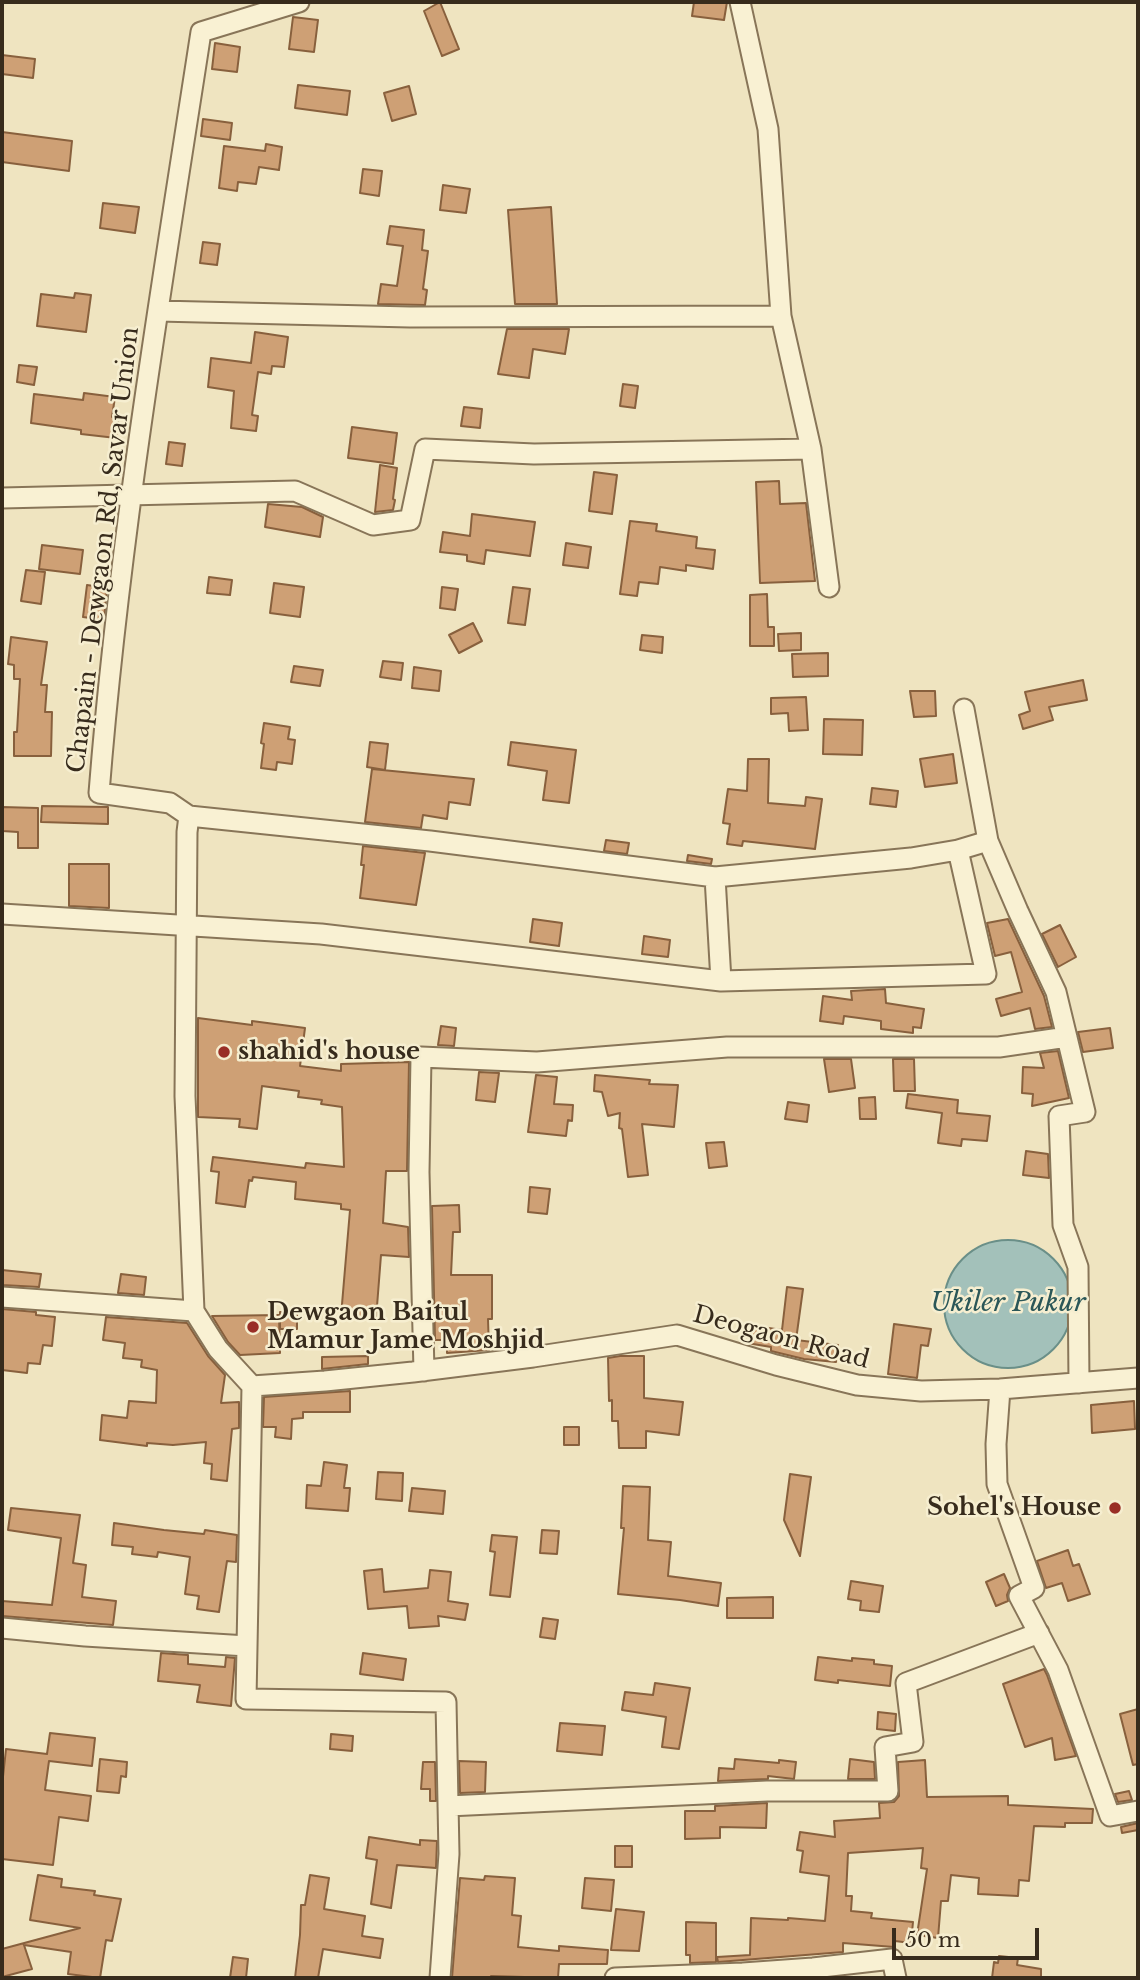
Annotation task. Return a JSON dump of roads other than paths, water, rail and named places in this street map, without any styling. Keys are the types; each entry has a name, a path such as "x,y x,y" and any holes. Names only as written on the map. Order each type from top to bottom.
{"street":[{"name":"Chapain - Dewgaon Rd, Savar Union","path":"189,816 170,803 99,793 130,496 201,32 299,2"},
{"path":"740,2 768,129 780,316 811,449 829,587"},
{"name":"Chapain - Dewgaon Rd, Savar Union","path":"158,311 410,317 780,316"},
{"path":"2,498 295,491 373,525 410,520 425,449 534,454 811,449"},
{"path":"964,709 988,841 1056,992 1085,1111 1059,1116 1063,1224 1078,1267 1079,1383"},
{"path":"440,1978 449,1854 446,1702 246,1699 252,1386 218,1349 194,1311 184,1096 189,816 430,841 715,877 911,858 958,850 988,841"},
{"path":"2,914 321,934 721,981 986,974 958,850"},
{"path":"715,877 721,981"},
{"path":"424,1371 418,1171 421,1058 537,1062 727,1047 999,1047 1067,1037"},
{"path":"2,1297 194,1311"},
{"name":"Deogaon Road","path":"252,1386 424,1371 677,1335 776,1365 857,1385 921,1391 1000,1389 1138,1378"},
{"path":"1000,1389 996,1484 1034,1588 1019,1596 1058,1670 1110,1816 1138,1811"},
{"path":"2,1628 247,1646"},
{"path":"448,1806 767,1791 888,1791 885,1747 913,1742 905,1683 1039,1633"},
{"path":"615,1978 744,1975 892,1959 896,1978"}],"water":[{"name":"Ukiler Pukur","path":"1008,1240 1033,1244 1054,1258 1068,1279 1072,1304 1068,1329 1054,1350 1033,1364 1008,1368 983,1364 962,1350 948,1329 944,1304 948,1279 962,1258 983,1244"}],"place":[{"name":"shahid's house","path":"224,1052"},
{"name":"Dewgaon Baitul Mamur Jame Moshjid","path":"253,1327"},
{"name":"Sohel's House","path":"1115,1508"}]}
